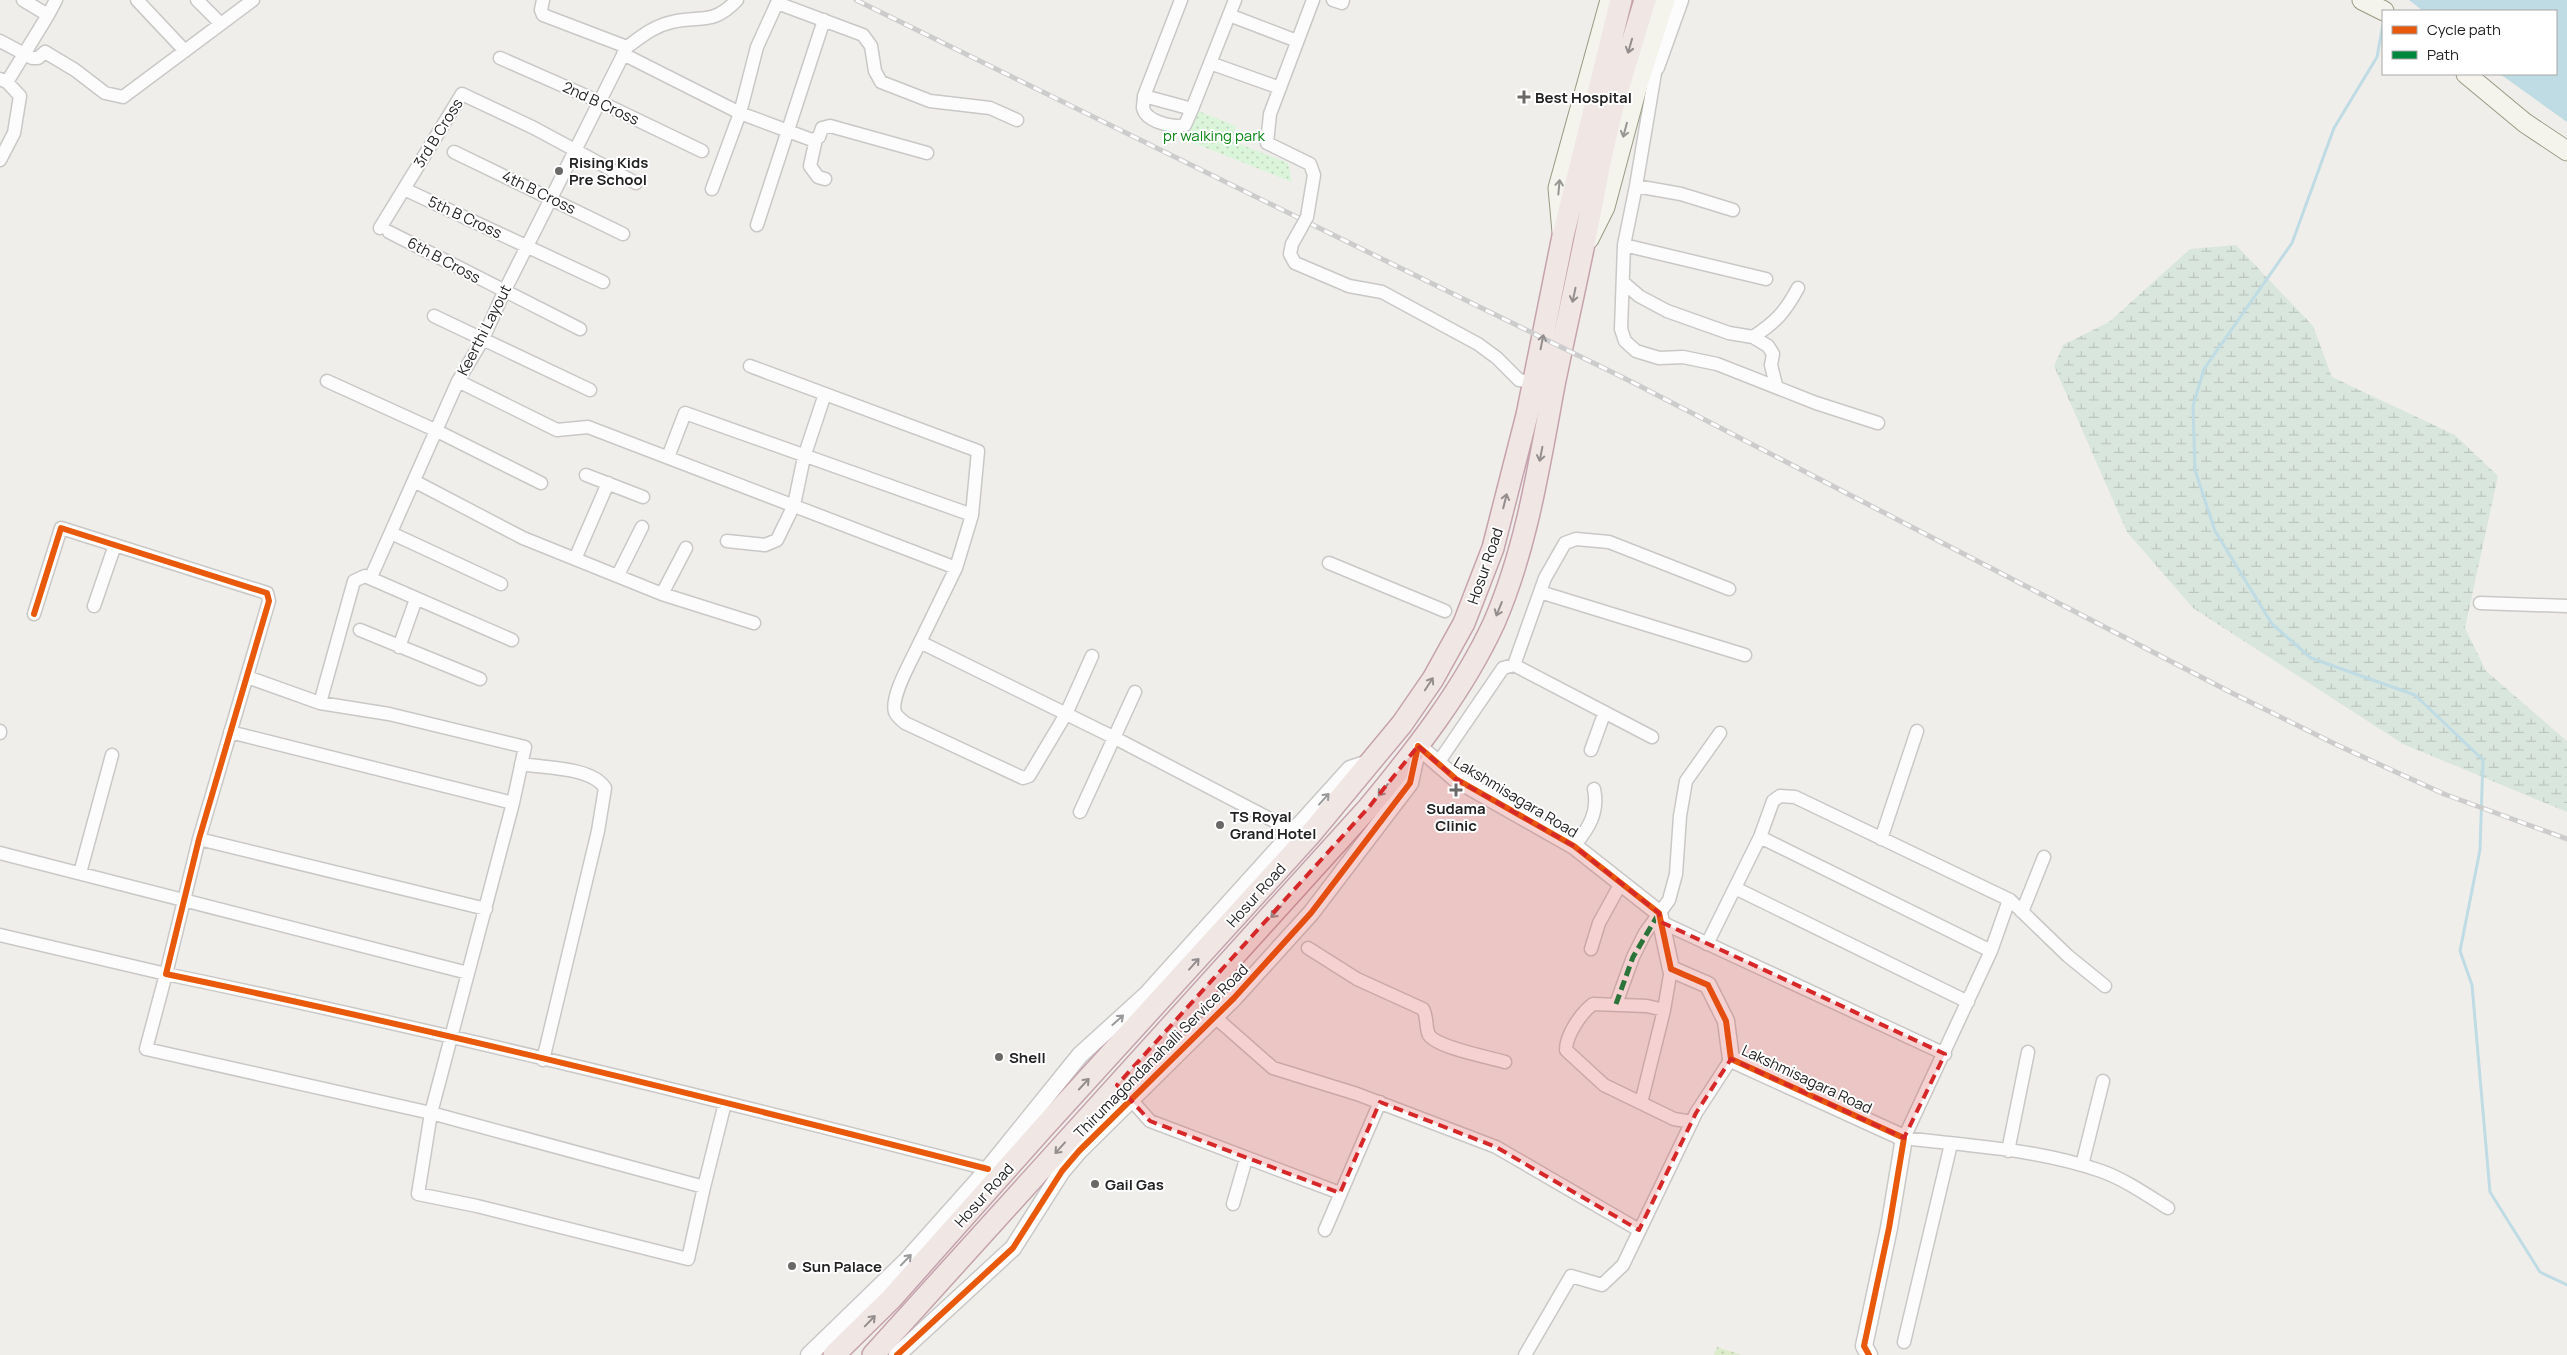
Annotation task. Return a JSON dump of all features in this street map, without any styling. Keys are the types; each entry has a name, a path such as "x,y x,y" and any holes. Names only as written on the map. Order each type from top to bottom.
{"highway":[{"path":"1590,165 1613,106 1645,0"},
{"path":"1590,165 1610,2"},
{"name":"Hosur Road","path":"834,1355 891,1299 1044,1127 1309,836 1372,762 1402,724 1433,679 1464,623 1493,548 1534,382 1562,236 1590,165"},
{"name":"Hosur Road","path":"873,1355 1124,1092 1198,997 1370,807 1418,746 1456,690 1493,623 1521,549 1584,248 1590,165"}],"main road":[{"path":"1584,248 1605,207 1638,84 1665,0"},
{"path":"2362,0 2382,10"},
{"path":"1562,236 1558,188 1610,2"},
{"path":"2467,75 2525,123 2567,151"}],"street":[{"path":"23,0 48,15"},
{"path":"0,160 14,134 20,96 4,81 25,54 56,0"},
{"path":"137,0 185,51"},
{"path":"197,0 221,24"},
{"path":"0,41 25,54 38,58 45,52 75,70 105,93 123,97 253,0"},
{"path":"625,51 654,27 674,21 708,19 728,9 737,0"},
{"path":"1180,0 1144,96 1143,108 1152,119 1178,127 1185,124 1192,109 1235,0"},
{"path":"1313,0 1270,114 1267,143 1310,164 1314,175 1304,223 1292,244 1290,254 1295,263 1349,286 1382,292 1478,344 1497,358 1519,380 1534,382"},
{"path":"1333,0 1342,3 1343,0"},
{"path":"1680,0 1656,67 1624,245 1621,329 1625,341 1636,351 1659,358 1683,358 1717,364 1776,385 1816,403 1878,423"},
{"path":"712,189 740,113 757,47 777,1 863,35 871,46 875,71 881,82 930,101 990,108 1017,120"},
{"path":"542,3 543,15 625,51 740,113 786,131 816,139"},
{"path":"1229,15 1297,41"},
{"path":"757,225 786,131 824,20"},
{"name":"Keerthi Layout","path":"372,578 458,381 482,341 504,292 625,51"},
{"name":"2nd B Cross","path":"500,58 600,102 702,151"},
{"path":"1210,62 1280,88"},
{"path":"1638,84 1656,67"},
{"name":"3rd B Cross","path":"385,230 404,189 462,94 575,149"},
{"path":"1144,96 1192,109"},
{"path":"825,179 818,177 810,166 816,139 822,128 830,126 926,153"},
{"path":"575,149 636,182"},
{"name":"4th B Cross","path":"454,152 623,234"},
{"path":"1636,186 1681,194 1733,210"},
{"name":"5th B Cross","path":"404,189 603,282"},
{"name":"6th B Cross","path":"385,230 580,329"},
{"path":"1624,245 1766,279"},
{"path":"1624,283 1639,296 1666,311 1729,333 1753,337 1768,346 1772,354 1771,365 1776,385"},
{"path":"1753,337 1773,324 1783,314 1798,288"},
{"path":"434,316 482,341 590,390"},
{"path":"750,366 978,451 972,515 956,568 920,642 894,704 895,714 905,723 1023,778 1029,776 1066,714 1092,656"},
{"path":"327,381 435,430 541,483"},
{"path":"458,381 557,430 588,427 956,568"},
{"path":"727,541 764,545 777,540 794,505 804,457 825,394"},
{"path":"668,457 685,412 804,457 972,515"},
{"path":"586,475 643,497"},
{"path":"414,481 523,538 662,594 754,623"},
{"path":"575,559 608,483"},
{"path":"618,575 642,527"},
{"path":"34,614 61,528 267,593 269,601 199,839 146,1048 431,1113 704,1187"},
{"path":"391,533 501,584"},
{"path":"1514,665 1540,592 1565,543 1576,539 1609,542 1729,588"},
{"path":"94,606 115,545"},
{"path":"662,594 686,548"},
{"path":"1329,563 1445,611"},
{"path":"320,703 354,581 365,576 512,640"},
{"path":"1540,592 1744,656"},
{"path":"399,647 416,599"},
{"path":"2480,603 2567,606"},
{"path":"360,630 480,679"},
{"path":"920,642 1113,737 1295,832"},
{"path":"1438,763 1504,668 1514,665 1652,738"},
{"path":"246,677 320,703 389,714 525,747 486,909 431,1113 418,1194 477,1206 688,1259 725,1102"},
{"path":"1080,812 1135,692"},
{"path":"1591,750 1604,714"},
{"path":"1881,839 1917,731"},
{"path":"230,732 512,803"},
{"path":"1616,1004 1633,957 1669,900 1676,874 1680,816 1686,781 1720,734"},
{"name":"Lakshmisagara Road","path":"1418,746 1456,779 1574,846 1660,917"},
{"name":"Thirumagondanahalli Service Road","path":"898,1355 1013,1248 1062,1171 1124,1092 1215,1017 1311,913 1355,859 1410,783 1418,746"},
{"path":"80,873 112,755"},
{"path":"809,1355 906,1261 988,1169 1080,1055 1146,995 1350,769 1372,762"},
{"path":"522,764 590,774 601,781 605,788 598,831 543,1060"},
{"path":"1574,846 1593,819 1597,802 1594,789"},
{"path":"1707,944 1760,837 1773,801 1780,796 1795,797 2009,900 2068,956 2105,986"},
{"path":"1760,837 1991,951"},
{"path":"199,839 486,909"},
{"path":"0,853 468,973"},
{"path":"2022,912 2044,857"},
{"path":"1591,949 1599,923 1621,883"},
{"path":"1734,888 1968,1002"},
{"path":"1869,1355 1864,1346 1889,1228 1904,1138 1945,1054 1991,951 2009,900"},
{"path":"1660,917 1707,944 1945,1054"},
{"path":"1641,1103 1664,1010 1671,969 1660,917"},
{"path":"0,935 166,974 286,998 725,1102 988,1169"},
{"path":"1308,948 1356,979 1423,1009 1428,1018 1427,1030 1431,1038 1441,1043 1505,1062"},
{"name":"Lakshmisagara Road","path":"1671,969 1708,985 1726,1021 1732,1059 1904,1138"},
{"path":"1198,997 1215,1017 1273,1068 1380,1102 1496,1147 1639,1230"},
{"path":"1664,1010 1647,1006 1593,1004 1586,1009 1566,1043 1566,1050 1591,1071 1599,1082 1674,1119 1692,1122"},
{"path":"2008,1151 2028,1052"},
{"path":"1525,1355 1571,1276 1602,1285 1623,1265 1692,1122 1732,1059"},
{"path":"2082,1165 2103,1081"},
{"path":"1124,1092 1150,1121 1246,1159 1340,1193"},
{"path":"1325,1230 1380,1102"},
{"path":"1904,1138 2040,1154 2082,1165 2102,1171 2168,1208"},
{"path":"1904,1342 1951,1144"},
{"path":"1233,1204 1246,1159"}],"highlighted area":[{"path":"1418,746 1456,779 1574,846 1659,913 1661,922 1945,1054 1904,1138 1731,1059 1696,1113 1639,1230 1496,1147 1380,1102 1340,1193 1150,1121 1117,1085 1369,807"}],"green space":[{"name":"pr walking park","path":"1196,110 1236,126 1232,141 1288,163 1292,182 1186,140"},
{"path":"2236,245 2313,326 2332,377 2455,435 2498,476 2465,628 2486,671 2567,741 2567,812 2403,744 2193,608 2127,532 2054,366 2063,345 2109,322 2190,249"},
{"path":"1717,1347 1742,1355 1714,1355"}],"water":[{"path":"2409,0 2567,0 2567,122 2501,75 2557,75 2557,10 2422,10"}],"waterway":[{"path":"2382,30 2377,57 2334,128 2292,243 2204,369 2193,406 2195,470 2215,531 2272,624 2311,658 2415,695 2483,760 2480,850 2460,951 2472,985 2490,1192 2540,1272 2567,1285"}],"railway":[{"path":"856,0 1632,382 2232,693 2337,745 2444,794 2567,839"}],"marked path":[{"path":"1616,1004 1633,957 1659,913"}],"cycle path":[{"path":"34,614 61,528 267,593 269,601 199,839 166,974 578,1067 988,1169"},
{"path":"897,1355 1013,1248 1062,1171 1079,1151 1234,998 1311,913 1410,783 1418,746 1456,779 1574,846 1659,913 1671,969 1708,985 1726,1021 1731,1059 1904,1138 1889,1228 1864,1346 1869,1355"}],"place":[{"name":"Best Hospital","path":"1524,97"},
{"name":"Rising Kids Pre School","path":"559,171"},
{"name":"Sudama Clinic","path":"1456,790"},
{"name":"TS Royal Grand Hotel","path":"1220,825"},
{"name":"Shell","path":"999,1057"},
{"name":"Gail Gas","path":"1095,1184"},
{"name":"Sun Palace","path":"792,1266"}]}
